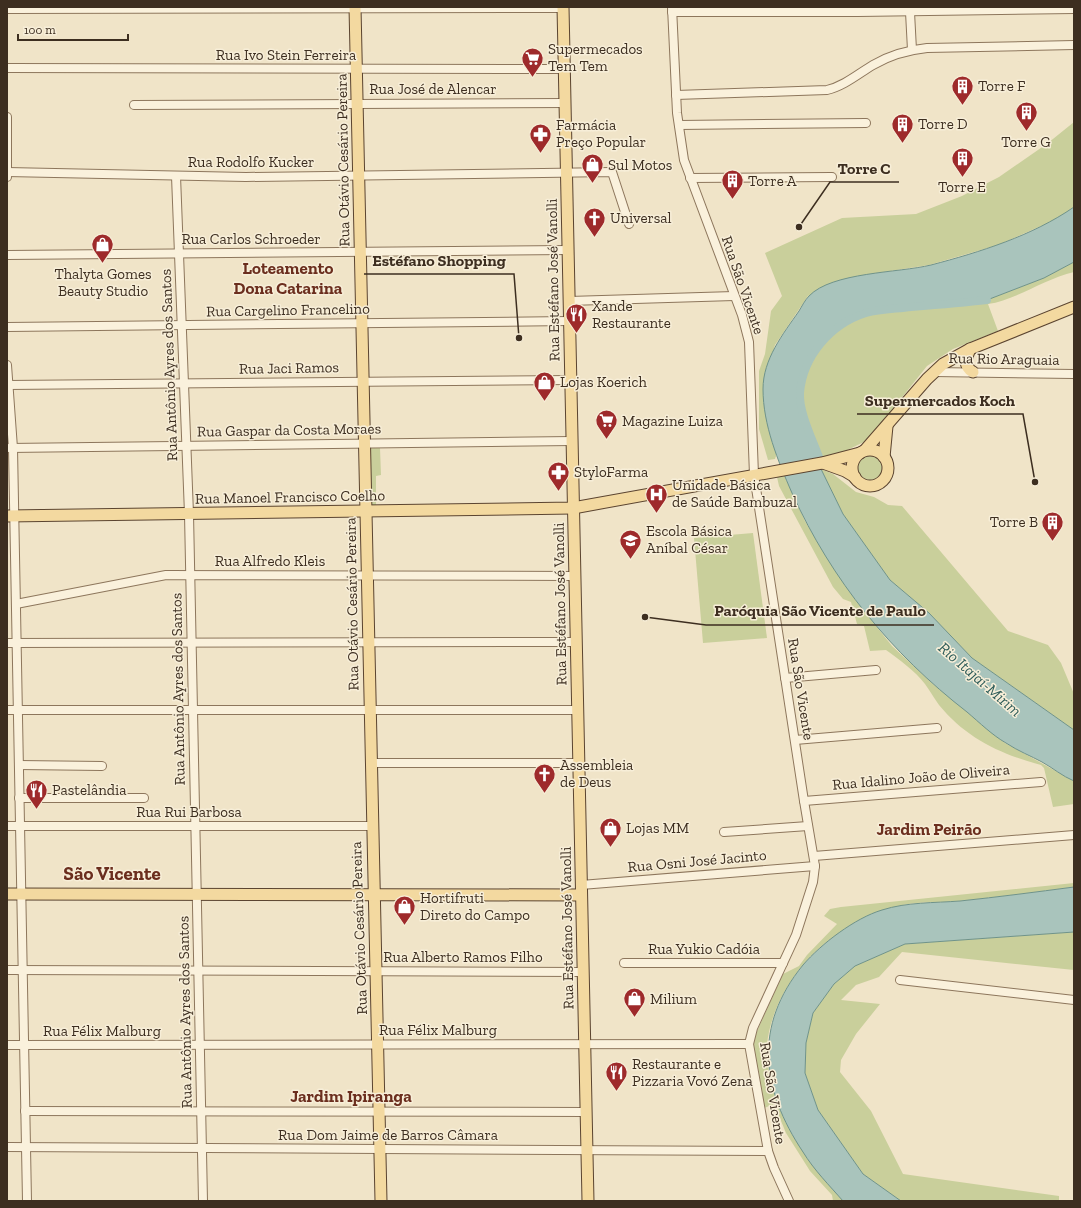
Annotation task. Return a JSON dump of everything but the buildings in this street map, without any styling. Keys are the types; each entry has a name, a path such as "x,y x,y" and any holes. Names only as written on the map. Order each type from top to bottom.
{"main road":[{"name":"Rua Estéfano José Vanolli","path":"563,7 588,1201"},
{"name":"Rua Otávio Cesário Pereira","path":"355,8 359,252 370,710 371,826 381,1201"},
{"path":"855,477 852,472 853,461 887,426 934,372 952,358 970,349 1074,307"},
{"path":"970,349 966,362 968,369 973,372"},
{"path":"884,457 887,426"},
{"path":"821,463 846,470 864,485 876,485 881,482 887,473 887,462 884,457 876,451 863,452"},
{"name":"Rua Manoel Francisco Coelho","path":"10,516 573,508 821,463 863,452"},
{"path":"7,894 374,895 581,890"}],"street":[{"path":"7,10 563,7"},
{"path":"672,9 910,12 1074,9"},
{"name":"Rua São Vicente","path":"672,9 676,95 684,160 746,327 749,342 754,475 804,801 816,866 802,918 751,1032 749,1044 768,1151 789,1201"},
{"path":"910,12 912,50"},
{"path":"676,95 826,90 836,88 885,59 912,50 927,48 1074,45"},
{"name":"Rua Ivo Stein Ferreira","path":"7,68 564,69"},
{"name":"Rua José de Alencar","path":"134,105 565,102"},
{"path":"7,118 7,173"},
{"path":"679,126 866,123"},
{"name":"Rua Rodolfo Kucker","path":"7,173 176,176 358,176 612,172 629,224"},
{"name":"Rua Antônio Ayres dos Santos","path":"176,176 189,514 203,1201"},
{"path":"690,178 832,177"},
{"name":"Rua Carlos Schroeder","path":"7,255 568,250"},
{"path":"569,301 734,296"},
{"name":"Rua Cargelino Francelino","path":"7,327 569,321"},
{"path":"7,365 10,448 10,516 16,604 27,1201"},
{"name":"Rua Rio Araguaia","path":"934,372 1074,374"},
{"name":"Rua Jaci Ramos","path":"8,385 570,380"},
{"name":"Rua Gaspar da Costa Moraes","path":"10,448 572,441"},
{"name":"Rua Alfredo Kleis","path":"16,604 154,576 575,576"},
{"path":"7,643 576,642"},
{"path":"785,678 876,670"},
{"path":"7,710 578,710"},
{"path":"795,740 937,728"},
{"path":"370,763 579,763"},
{"path":"19,766 102,766"},
{"name":"Rua Idalino João de Oliveira","path":"804,801 1041,782"},
{"path":"19,798 144,798"},
{"name":"Rua Rui Barbosa","path":"7,826 371,826"},
{"path":"724,832 808,826"},
{"path":"814,856 1074,835"},
{"name":"Rua Osni José Jacinto","path":"581,890 816,866"},
{"name":"Rua Yukio Cadóia","path":"624,963 783,963"},
{"name":"Rua Alberto Ramos Filho","path":"7,970 583,972"},
{"path":"900,980 1074,1000"},
{"name":"Rua Félix Malburg","path":"7,1045 749,1044"},
{"path":"25,1110 586,1112"},
{"name":"Rua Dom Jaime de Barros Câmara","path":"7,1147 768,1151"}],"green space":[{"path":"1074,122 1074,207 1055,220 998,245 929,265 871,274 808,296 775,345 763,387 770,433 777,453 775,459 768,460 759,429 759,371 765,354 771,311 782,296 765,253 842,218 916,214 962,196 999,177 1048,143"},
{"path":"1074,262 1074,272 1052,279 999,302 988,304 998,331 953,349 927,366 868,440 837,455 819,459 806,422 800,393 805,370 814,350 835,328 865,313 891,309 987,300 1044,278"},
{"path":"369,448 380,448 381,475 376,476 376,505 370,506"},
{"path":"870,454 880,458 884,468 880,478 870,482 860,478 856,468 860,458"},
{"path":"821,469 833,474 856,492 874,497 888,505 902,506 1008,631 1048,645 1061,663 1074,694 1074,730 972,658 929,613 890,580 843,514"},
{"path":"784,475 805,521 831,564 857,602 892,646 933,684 1005,743 1074,781 1074,804 1053,807 1044,768 1041,765 1012,756 972,736 949,717 921,679 907,666 886,650 870,651 864,626 857,624 851,602 843,599 833,587 779,486 777,477"},
{"path":"753,533 767,638 703,643 694,538"},
{"path":"1074,883 1074,887 1060,889 960,901 917,903 899,906 842,932 815,952 803,965 782,995 775,1012 767,1045 768,1063 776,1098 782,1115 790,1130 809,1160 843,1201 833,1201 832,1195 810,1171 786,1133 774,1104 762,1109 753,1057 753,1042 783,974 799,966 807,955 837,924 824,916 830,909 841,907"},
{"path":"1074,932 1074,970 902,952 879,977 856,985 841,1000 880,1004 856,1034 841,1060 840,1072 871,1111 903,1174 1059,1196 1059,1201 901,1201 863,1174 818,1110 805,1073 806,1043 813,1013 834,984 855,966 905,944"}],"water":[{"name":"Rio Itajaí-Mirim","path":"1074,207 1074,262 1044,278 987,300 891,309 865,313 835,328 814,350 805,370 800,393 806,422 819,457 821,469 843,514 890,580 929,613 972,658 1074,730 1074,781 1011,746 991,733 913,665 866,613 826,556 792,493 768,429 763,389 766,367 775,347 806,299 819,288 833,282 866,274 917,268 987,249 1023,235"},
{"path":"1074,887 1074,932 905,944 855,966 834,984 813,1013 806,1043 805,1073 818,1110 863,1174 901,1201 843,1201 807,1159 778,1105 771,1081 768,1058 770,1034 776,1011 787,988 803,965 829,940 850,925 872,914 891,907 911,904 960,901"}],"waterway":[{"path":"819,457 804,417 800,393 802,379 813,354 831,333 853,318 866,313 888,309 987,300"}],"place":[{"name":"Supermecados Tem Tem","path":"532,78"},
{"name":"Torre F","path":"963,106"},
{"name":"Torre G","path":"1026,132"},
{"name":"Torre D","path":"903,144"},
{"name":"Farmácia Preço Popular","path":"541,154"},
{"name":"Torre E","path":"962,178"},
{"name":"Sul Motos","path":"592,184"},
{"name":"Torre A","path":"733,200"},
{"name":"Torre C","path":"799,227"},
{"name":"Universal","path":"594,238"},
{"name":"Thalyta Gomes Beauty Studio","path":"103,264"},
{"name":"Xande Restaurante","path":"576,334"},
{"name":"Estéfano Shopping","path":"519,338"},
{"name":"Lojas Koerich","path":"544,402"},
{"name":"Magazine Luiza","path":"607,440"},
{"name":"Supermercados Koch","path":"1035,482"},
{"name":"StyloFarma","path":"558,492"},
{"name":"Unidade Básica de Saúde Bambuzal","path":"656,514"},
{"name":"Torre B","path":"1053,542"},
{"name":"Escola Básica Aníbal César","path":"630,560"},
{"name":"Paróquia São Vicente de Paulo","path":"645,617"},
{"name":"Assembleia de Deus","path":"544,794"},
{"name":"Pastelândia","path":"36,810"},
{"name":"Lojas MM","path":"610,848"},
{"name":"Hortifruti Direto do Campo","path":"405,926"},
{"name":"Milium","path":"635,1018"},
{"name":"Restaurante e Pizzaria Vovó Zena","path":"616,1092"}],"district":[{"name":"Loteamento Dona Catarina","path":"288,278"},
{"name":"Jardim Peirão","path":"929,829"},
{"name":"São Vicente","path":"112,873"},
{"name":"Jardim Ipiranga","path":"351,1096"}]}
